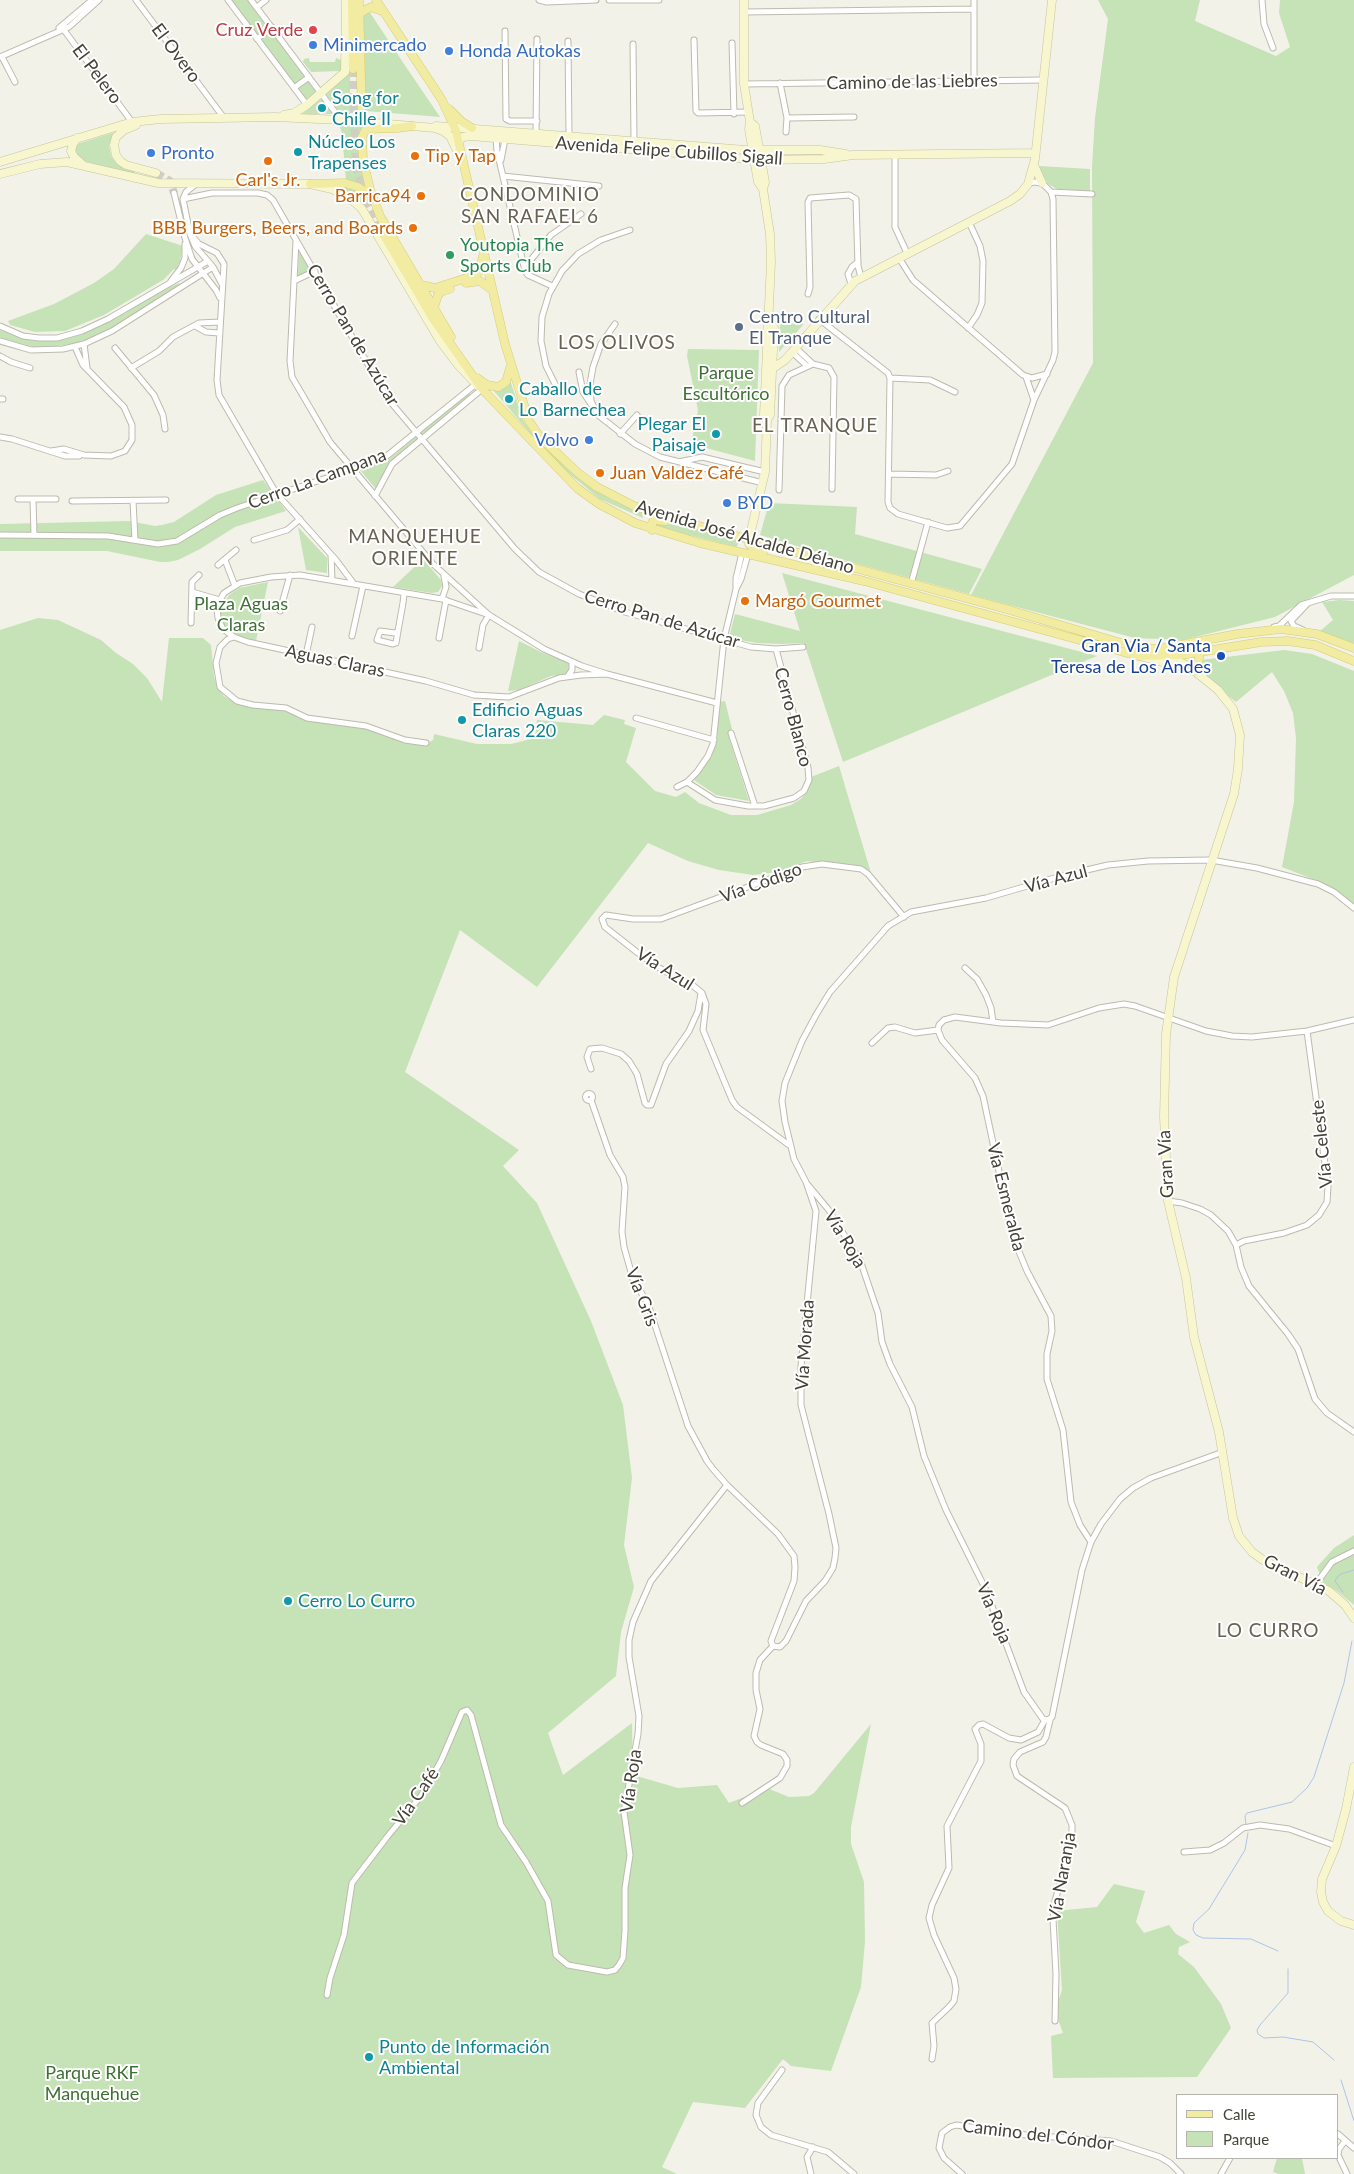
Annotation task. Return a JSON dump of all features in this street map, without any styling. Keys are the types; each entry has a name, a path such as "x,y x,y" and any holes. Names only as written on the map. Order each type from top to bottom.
{"main road":[{"path":"275,118 294,113 342,77 346,70 346,0"},
{"path":"352,0 353,69"},
{"path":"359,0 362,122"},
{"name":"Avenida José Alcalde Délano","path":"376,0 442,100 454,127 459,141 510,366 526,414 540,437 588,480 616,498 644,510 1006,609 1135,647 1159,648 1268,630 1288,629 1308,632 1354,648"},
{"path":"744,0 744,84 750,122 755,126 756,151 765,182 763,189 771,247 769,374"},
{"path":"769,374 790,354 851,284 907,253 1014,199 1028,184 1036,153 1052,0"},
{"path":"360,13 371,7 384,12"},
{"path":"442,100 456,117 472,128"},
{"name":"Avenida Felipe Cubillos Sigall","path":"154,119 275,118 341,120 428,127 472,128 756,151 826,151 853,155"},
{"path":"0,162 132,122 154,119"},
{"path":"154,119 130,127 120,133 115,140 114,148 117,157 124,164 156,173"},
{"path":"412,126 370,128 363,133 363,160 373,197 385,225 434,307 461,359"},
{"path":"428,127 441,130 450,136 464,163"},
{"path":"500,139 499,133 508,131"},
{"name":"Avenida Felipe Cubillos Sigall","path":"459,141 468,136 758,160 819,159 853,155"},
{"path":"77,138 71,151 82,164"},
{"path":"692,155 696,152 713,152 713,148"},
{"path":"853,155 1036,153"},
{"name":"Avenida José Alcalde Délano","path":"0,174 46,163 82,164 146,181 196,184 310,184 340,192 362,209 449,354 577,488 599,504 635,523 652,530 745,554 798,564 1138,656 1163,657 1228,648"},
{"path":"1034,165 1042,183"},
{"path":"310,184 345,183 358,187 373,197"},
{"name":"Avenida José Alcalde Délano","path":"382,232 433,319 474,376 479,387"},
{"path":"421,285 435,288 476,274 480,270 484,253"},
{"path":"434,307 442,291 475,280 483,282 492,290"},
{"path":"770,321 774,328 773,353 764,415 767,420 765,472 749,544 754,550 798,564"},
{"path":"773,353 776,358 790,354"},
{"path":"474,376 487,385 498,387 506,382 510,366"},
{"path":"635,523 644,519 644,510"},
{"path":"652,530 652,523 656,519 688,527 692,524"},
{"path":"1228,648 1249,640 1280,637 1288,629"},
{"path":"1194,670 1203,646 1209,640"},
{"path":"1228,648 1269,641 1296,642 1325,648 1354,661"},
{"name":"Gran Vía","path":"1135,647 1187,665 1218,690 1227,700 1235,716 1240,735 1234,794 1174,977 1168,1017 1164,1101 1168,1201 1186,1278 1194,1337 1223,1452 1233,1518 1243,1542 1263,1560 1316,1584 1336,1596 1354,1618"},
{"name":"Gran Vía","path":"1138,656 1194,670"},
{"path":"1354,1767 1346,1809 1336,1846 1322,1879 1321,1897 1332,1915 1341,1921 1354,1925"}],"street":[{"path":"62,28 92,0"},
{"path":"15,82 1,57 62,28 84,15 99,0"},
{"name":"El Overo","path":"136,0 224,118"},
{"path":"228,0 306,105"},
{"path":"251,0 341,120"},
{"path":"257,7 266,0"},
{"path":"540,0 548,2 596,0"},
{"path":"610,0 659,0"},
{"path":"974,0 974,81"},
{"path":"1262,0 1264,24 1273,48"},
{"path":"744,12 974,9"},
{"path":"257,39 272,27"},
{"name":"El Pelero","path":"62,28 132,122"},
{"name":"Avenida Felipe Cubillos Sigall","path":"505,31 506,119 510,122 537,121"},
{"name":"Avenida Felipe Cubillos Sigall","path":"536,133 537,39"},
{"path":"694,40 695,110 698,113 734,114 748,112"},
{"name":"Avenida Felipe Cubillos Sigall","path":"568,41 570,136"},
{"path":"732,43 734,114"},
{"name":"Avenida Felipe Cubillos Sigall","path":"633,44 634,141"},
{"path":"294,88 309,77"},
{"name":"Camino de las Liebres","path":"744,84 1043,80"},
{"path":"780,84 787,118 786,132"},
{"path":"211,118 216,112 215,106"},
{"name":"Camino de las Liebres","path":"787,118 854,118"},
{"path":"500,139 500,163 524,264 528,274 552,286"},
{"path":"500,139 500,163"},
{"path":"895,154 895,227 907,253"},
{"path":"503,176 599,186"},
{"path":"820,319 888,373 890,378 888,502 892,510 898,514 953,528 960,526 1012,464 1034,400 1055,352 1054,207 1051,192 1042,183 1028,184"},
{"path":"196,184 188,189 182,199 190,234 195,246 213,267 222,285"},
{"path":"174,192 192,259 216,290 221,304"},
{"path":"1051,192 1092,194"},
{"name":"Cerro Pan de Azúcar","path":"182,199 212,193 266,195 273,200 388,398 515,549 539,572 558,584 598,603 751,647 776,650 803,647"},
{"path":"808,294 810,287 808,202 810,198 850,195 856,199 858,262 861,277"},
{"path":"524,264 530,261 550,235 581,214"},
{"path":"968,328 977,316 982,303 983,261 980,246 969,222"},
{"path":"557,388 546,366 541,341 542,317 552,286 567,265 585,249 601,240 630,230"},
{"path":"190,234 196,243 220,256 224,264 216,380 219,395 276,493 354,584"},
{"path":"166,285 181,268 184,258 185,238"},
{"path":"296,241 291,373 330,442 444,576 489,615 534,644 572,662 607,674 717,703"},
{"path":"899,258 910,277 1026,377 1034,400"},
{"path":"0,326 14,333 31,337 65,336 100,324 208,261"},
{"path":"851,284 848,274 858,262"},
{"path":"0,341 31,350 52,350 84,344 112,331 213,267"},
{"path":"294,281 315,271"},
{"path":"131,368 159,351 173,337 203,322 220,322"},
{"path":"592,405 590,384 595,359 601,344 615,324"},
{"path":"195,326 206,332 219,333"},
{"path":"84,344 87,369"},
{"path":"0,437 64,456 118,455 130,446 133,436 130,419 124,406 80,362 75,347"},
{"path":"115,348 154,395 163,415 165,429"},
{"path":"790,354 810,365 828,368 834,377 832,489"},
{"path":"0,356 30,368"},
{"path":"779,490 782,386 789,375 810,365"},
{"path":"579,372 582,387 598,415 620,434 652,453 679,462 763,483"},
{"path":"1026,377 1035,378 1047,374"},
{"path":"890,378 930,380 955,392"},
{"name":"Cerro La Campana","path":"135,540 152,544 172,542 188,536 220,515 276,493 383,459 479,387"},
{"name":"Cerro La Campana","path":"375,496 392,464 479,387"},
{"path":"620,434 637,416"},
{"path":"679,462 702,456 765,472"},
{"path":"735,476 737,465"},
{"path":"889,474 936,475 948,471"},
{"path":"18,499 56,499"},
{"path":"33,499 34,535"},
{"path":"72,501 166,500"},
{"path":"0,535 108,536 135,540 133,501"},
{"path":"254,540 285,531 300,519"},
{"path":"911,584 928,522"},
{"path":"218,565 236,550"},
{"path":"677,787 687,782 706,760 714,740 724,639 736,589 736,578 745,554"},
{"path":"331,555 332,580"},
{"path":"225,560 235,586"},
{"path":"191,623 192,582 199,575"},
{"path":"280,611 290,575"},
{"path":"234,637 223,629 219,622 217,610 220,600 228,590 261,578 290,575 332,580 444,600 489,615"},
{"path":"439,638 446,587 444,576"},
{"name":"Aguas Claras","path":"352,636 363,586"},
{"path":"446,587 455,586"},
{"path":"192,592 220,600"},
{"path":"398,631 404,594"},
{"path":"1268,630 1279,626 1296,609 1307,604 1331,596 1354,596"},
{"path":"466,606 471,604 471,600"},
{"path":"1288,629 1290,619 1307,604"},
{"path":"479,648 483,625 489,615"},
{"path":"1294,615 1291,621 1292,625 1308,632"},
{"path":"306,655 312,627"},
{"path":"234,637 228,639 220,647 216,663 220,687 229,697 253,706 286,708 304,717 366,726 405,740 426,743"},
{"name":"Aguas Claras","path":"234,637 306,655 426,680 474,695 494,697 516,696 549,681 568,677 607,674"},
{"name":"Cerro Blanco","path":"687,782 719,802 755,806 764,806 798,796 804,791 809,777 776,650"},
{"path":"568,677 572,670 572,662"},
{"path":"636,718 714,740"},
{"path":"731,733 755,806"},
{"path":"1211,860 1279,873 1311,882 1334,892 1354,908"},
{"name":"Vía Azul","path":"904,916 917,910 986,898 1065,875 1108,865 1148,861 1211,860"},
{"name":"Vía Código","path":"602,919 606,915 624,918 661,919 802,868 822,864 861,869 868,874 904,916"},
{"name":"Vía Morada","path":"742,1803 780,1778 787,1766 787,1760 783,1754 756,1742 754,1736 760,1709 756,1690 756,1673 760,1660 773,1646 780,1648 786,1641 806,1601 825,1581 833,1568 836,1548 801,1405 801,1366 816,1211 806,1182 794,1159 783,1111 783,1092 806,1033 830,992 888,926 904,916"},
{"name":"Vía Azul","path":"602,919 605,927 638,953 665,971 691,984 702,993 706,1004 703,1030 732,1100 737,1107 790,1144"},
{"path":"965,968 977,978 986,995 991,1008 993,1022"},
{"path":"590,1069 587,1057 590,1049 602,1048 621,1054 630,1061 637,1074 645,1103 651,1105 666,1064 689,1031 698,1011 702,993"},
{"path":"872,1043 888,1028 895,1027 915,1033 938,1030 939,1025 944,1020 955,1017 993,1022 1048,1025 1114,1004 1135,1006 1206,1031 1232,1036 1252,1037 1307,1030 1354,1020"},
{"name":"Vía Esmeralda","path":"938,1030 942,1040 974,1078 983,1096 1013,1237 1051,1316 1052,1331 1047,1354 1047,1379 1063,1430 1071,1502 1080,1525 1091,1542"},
{"name":"Vía Celeste","path":"1236,1245 1244,1241 1284,1233 1307,1224 1319,1215 1327,1202 1328,1186 1307,1030"},
{"name":"Vía Gris","path":"591,1100 610,1155 623,1176 625,1199 622,1240 634,1279 648,1304 688,1426 707,1461 726,1485"},
{"name":"Vía Roja","path":"806,1182 828,1210 860,1260 878,1313 882,1342 890,1364 912,1408 924,1456 946,1510 986,1590 1024,1692 1035,1710 1047,1720"},
{"path":"1168,1201 1188,1204 1206,1212 1228,1231 1236,1245 1246,1280 1258,1299 1293,1341 1302,1358 1315,1399 1327,1414 1354,1432"},
{"path":"932,2059 934,2046 932,2023 954,2001 956,1989 954,1978 931,1928 929,1918 932,1905 949,1868 947,1826 981,1761 981,1744 976,1730 979,1725 983,1724 1009,1738 1021,1740 1038,1732 1054,1710 1082,1570 1091,1542 1110,1511 1133,1488 1151,1478 1223,1452"},
{"path":"726,1485 778,1534 794,1556 794,1581 771,1641 773,1646"},
{"name":"Vía Roja","path":"501,1824 526,1862 548,1901 556,1955 568,1965 607,1972 615,1970 623,1958 626,1931 625,1888 630,1855 624,1812 638,1734 639,1716 629,1657 629,1640 633,1622 651,1581 726,1485"},
{"path":"1316,1584 1329,1565 1336,1559 1354,1551"},
{"name":"Vía Café","path":"327,1995 330,1978 344,1935 352,1884 421,1796 441,1761 465,1711 470,1712 471,1715 478,1747 501,1824"},
{"name":"Vía Naranja","path":"1047,1720 1048,1732 1042,1742 1020,1752 1014,1759 1013,1765 1017,1776 1065,1808 1072,1825 1072,1840 1054,1910 1055,2021"},
{"path":"1184,1852 1210,1850 1224,1843 1243,1828 1260,1824 1289,1828 1336,1846"},
{"path":"782,2070 758,2103 757,2120 761,2127 771,2134 833,2155 854,2174"},
{"name":"Camino del Cóndor","path":"962,2174 944,2158 939,2148 942,2134 950,2127 956,2125 1001,2132 1110,2141 1160,2157 1170,2163 1179,2174"},
{"path":"1339,2135 1354,2148"},
{"path":"1339,2149 1345,2141"},
{"path":"812,2174 807,2157 814,2147"},
{"path":"1339,2157 1347,2174"},
{"path":"1221,2174 1229,2159"}],"green space":[{"path":"231,0 248,0 316,92 306,100"},
{"path":"1098,0 1200,0 1195,21 1276,56 1290,47 1279,13 1280,0 1354,0 1354,575 1275,617 1183,640 1135,638 971,595 1093,363 1092,167 1095,118 1108,19"},
{"path":"369,11 440,117 366,111 363,17"},
{"path":"309,58 310,62 335,62 336,58 341,60 341,71 311,72 303,62 304,59"},
{"path":"350,73 350,116 340,113 326,94"},
{"path":"321,99 333,114 302,114"},
{"path":"339,124 364,126 368,190 346,181 342,133"},
{"path":"112,133 114,135 109,145 111,156 116,163 136,171 134,174 76,159 74,145"},
{"path":"1039,166 1090,169 1090,191 1057,189 1048,184"},
{"path":"347,185 368,197 372,202 365,205 368,213 350,195 335,186"},
{"path":"146,234 183,246 180,262 176,270 174,269 163,280 104,315 65,331 35,332 10,325 8,321 54,304 94,283 114,269"},
{"path":"299,253 301,253 309,268 308,272 298,276"},
{"path":"179,283 181,285 111,329 83,342 44,348 18,345 0,338 0,330 34,341 60,340 73,337 118,317 160,291"},
{"path":"780,323 804,324 779,352"},
{"name":"Parque Escultórico","path":"688,349 759,350 755,461 691,444 698,410 687,356"},
{"path":"510,380 524,422 535,437 589,486 612,500 642,513 643,518 600,499 566,471 537,441 493,390"},
{"path":"468,393 470,395 390,462 376,489 360,470 388,460"},
{"path":"263,480 286,511 235,527 200,549 178,560 160,562 107,551 0,551 0,524 129,521 155,526 162,525 174,522 216,495"},
{"path":"769,503 857,507 855,534 982,569 969,594 760,535"},
{"path":"656,521 739,540 737,547 657,527 654,526"},
{"path":"298,527 327,558 327,573 306,570"},
{"path":"423,559 441,580 442,586 438,592 432,593 393,587"},
{"path":"782,573 1097,656 843,762 804,643 757,643 729,638 735,614 800,631"},
{"name":"Plaza Aguas Claras","path":"268,582 256,641 236,635 228,630 220,618 221,607 229,595 239,588"},
{"path":"1354,601 1354,644 1320,631 1333,620 1322,602"},
{"name":"Parque RKF Manquehue","path":"38,618 58,620 101,640 133,664 147,678 162,702 169,638 203,638 211,645 214,677 218,688 224,696 234,702 247,706 286,709 303,718 330,724 366,728 426,744 433,740 434,734 477,744 511,744 535,738 537,720 593,725 604,715 625,720 624,724 636,728 626,762 655,791 676,797 685,792 699,803 731,815 757,815 791,805 802,798 809,787 811,777 839,766 871,873 858,868 807,861 778,872 753,875 719,870 688,861 648,843 537,987 460,930 405,1072 519,1150 503,1166 537,1203 591,1321 623,1405 632,1478 624,1545 634,1587 621,1632 616,1676 548,1733 563,1775 632,1723 633,1775 678,1788 717,1785 729,1803 767,1788 789,1797 809,1796 814,1793 871,1724 851,1827 851,1844 864,1882 865,1941 861,1987 831,2071 791,2066 783,2059 745,2108 693,2102 662,2167 677,2174 0,2174 0,630"},
{"path":"519,641 543,653 568,662 570,668 568,674 551,676 519,690 508,691"},
{"path":"1284,650 1312,654 1354,671 1354,905 1320,882 1282,867 1294,802 1296,738 1293,713 1284,691 1272,672 1236,702 1198,673 1201,660"},
{"path":"725,701 732,729 729,738 749,801 716,795 694,780 711,757 717,740 719,702"},
{"path":"1354,1535 1354,1605 1337,1591 1323,1583 1317,1567 1334,1548"},
{"path":"1114,1884 1145,1891 1136,1922 1144,1933 1169,1925 1176,1934 1190,1942 1179,1947 1178,1954 1194,1967 1221,2004 1231,2028 1197,2077 1053,2078 1051,2036 1063,2033 1056,2014 1062,1990 1057,1911 1097,1907"},
{"path":"1277,2159 1302,2159 1305,2174 1279,2174 1273,2172"}],"waterway":[{"path":"1343,1592 1335,1581 1341,1574 1354,1570"},
{"path":"1246,1826 1245,1816 1247,1813 1292,1802 1307,1788 1314,1777 1344,1683 1352,1641"},
{"path":"1248,1833 1245,1850 1209,1909 1194,1923 1193,1930 1196,1935 1203,1938 1251,1939 1278,1951"},
{"path":"1288,1969 1288,1993 1260,2025 1257,2030 1258,2034 1264,2038 1283,2037 1313,2042 1334,2060"},
{"path":"1341,2080 1354,2121"}],"tunnel":[{"path":"353,69 357,171 368,204 382,232"},
{"path":"156,173 170,181 174,193"}],"place":[{"name":"Cruz Verde","path":"313,30"},
{"name":"Minimercado","path":"313,45"},
{"name":"Honda Autokas","path":"449,51"},
{"name":"Song for Chille II","path":"322,108"},
{"name":"Núcleo Los Trapenses","path":"298,152"},
{"name":"Pronto","path":"151,153"},
{"name":"Tip y Tap","path":"415,156"},
{"name":"Carl's Jr.","path":"268,161"},
{"name":"Barrica94","path":"421,196"},
{"name":"BBB Burgers, Beers, and Boards","path":"413,228"},
{"name":"Youtopia The Sports Club","path":"450,255"},
{"name":"Centro Cultural El Tranque","path":"739,327"},
{"name":"Caballo de Lo Barnechea","path":"509,399"},
{"name":"Plegar El Paisaje","path":"716,434"},
{"name":"Volvo","path":"589,440"},
{"name":"Juan Valdez Café","path":"600,473"},
{"name":"BYD","path":"727,503"},
{"name":"Margó Gourmet","path":"745,601"},
{"name":"Gran Via / Santa Teresa de Los Andes","path":"1221,656"},
{"name":"Edificio Aguas Claras 220","path":"462,720"},
{"name":"Cerro Lo Curro","path":"288,1601"},
{"name":"Punto de Información Ambiental","path":"369,2057"}],"district":[{"name":"CONDOMINIO SAN RAFAEL 6","path":"530,206"},
{"name":"LOS OLIVOS","path":"617,343"},
{"name":"EL TRANQUE","path":"815,426"},
{"name":"MANQUEHUE ORIENTE","path":"415,548"},
{"name":"LO CURRO","path":"1268,1631"}]}
